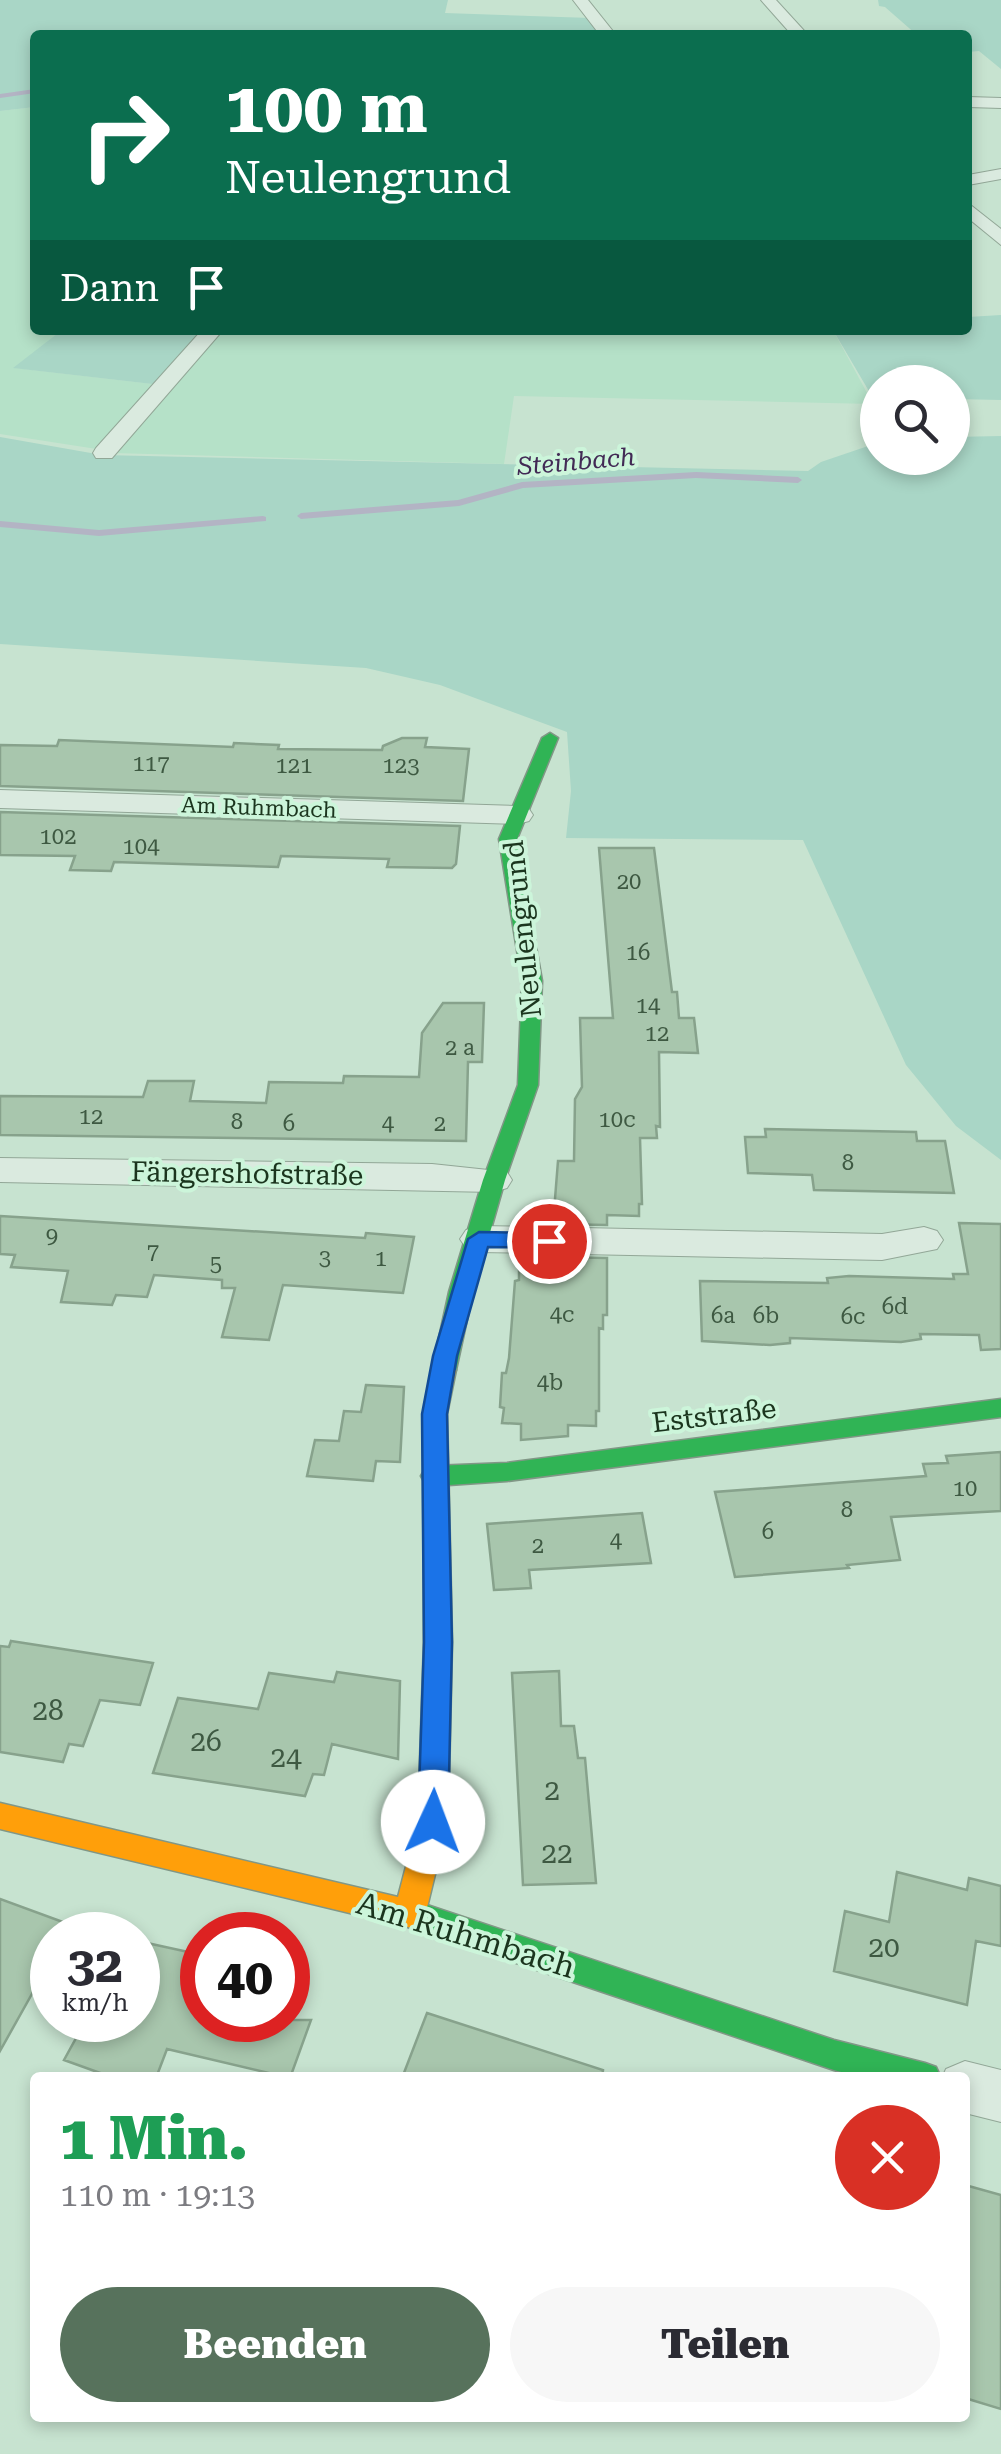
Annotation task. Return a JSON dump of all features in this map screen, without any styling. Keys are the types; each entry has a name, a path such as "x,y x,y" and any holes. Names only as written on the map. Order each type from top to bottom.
{"street":[{"path":"580,0 604,30"},
{"path":"768,0 795,30"},
{"path":"972,102 1001,103"},
{"path":"972,179 1001,174"},
{"path":"972,213 1001,239"},
{"path":"104,453 209,335"},
{"name":"Neulengrund","path":"409,1913 433,1822 438,1642 435,1414 445,1356 494,1180 528,1084 532,981 508,840 550,738"},
{"name":"Am Ruhmbach","path":"0,800 518,815"},
{"name":"Fängershofstraße","path":"0,1170 494,1180"},
{"path":"479,1239 882,1247 924,1240"},
{"name":"Eststraße","path":"434,1476 507,1472 1001,1408"},
{"name":"Am Ruhmbach","path":"0,1816 409,1913 834,2055 901,2072"},
{"path":"970,2089 1001,2096"}],"green space":[{"path":"30,108 30,335 56,335 15,368 161,385 103,450 0,434 0,111"},
{"path":"213,335 836,335 860,380 860,404 514,396 504,464 113,453"}],"shaded area":[{"path":"0,0 448,0 445,13 591,18 599,30 30,30 30,108 0,111"},
{"path":"878,0 1001,0 1001,69 979,51 972,52 972,30 911,30 879,6"},
{"path":"1001,315 1001,400 970,399 970,365 860,365 860,376 836,335 972,335 972,317"},
{"path":"56,335 208,335 161,385 13,368"},
{"path":"1001,436 1001,1160 956,1126 906,1065 803,840 566,838 571,791 567,732 440,685 366,668 0,644 0,437 102,455 808,471 821,462 860,449 860,475 970,475 970,437"}],"building":[{"path":"402,738 427,738 425,747 469,749 463,801 0,786 0,745 57,746 59,740 382,750"},
{"path":"0,812 460,826 456,864 452,868 387,867 389,859 281,856 278,867 114,862 111,871 70,870 75,856 0,855"},
{"path":"599,848 654,848 672,992 677,992 679,1018 694,1018 698,1053 659,1052 660,1127 656,1126 657,1138 640,1138 639,1216 607,1215 607,1225 553,1224 558,1161 574,1161 575,1099 582,1087 580,1018 613,1018"},
{"path":"443,1003 484,1003 482,1062 468,1062 466,1141 0,1135 0,1096 143,1097 148,1081 194,1081 190,1101 266,1103 269,1082 343,1083 344,1076 419,1077 422,1033"},
{"path":"765,1129 916,1132 917,1141 945,1141 954,1193 814,1190 812,1175 748,1173 745,1137 766,1137"},
{"path":"0,1216 365,1238 366,1233 414,1237 403,1293 283,1285 269,1340 222,1337 235,1288 222,1288 222,1280 154,1275 147,1297 116,1295 112,1305 61,1302 68,1271 11,1267 15,1255 0,1254"},
{"path":"959,1223 1001,1224 1001,1349 981,1350 979,1335 920,1334 921,1339 901,1342 790,1338 790,1343 770,1345 702,1341 700,1281 828,1283 827,1278 849,1276 954,1279 953,1274 968,1274"},
{"path":"552,1257 607,1258 607,1315 603,1315 603,1329 599,1328 599,1411 596,1426 568,1425 568,1436 521,1440 521,1424 502,1423 504,1408 500,1407 502,1373 506,1373 509,1358 515,1281 519,1280 519,1267 552,1268"},
{"path":"366,1385 404,1387 400,1462 376,1461 373,1481 307,1476 315,1440 339,1441 344,1411 361,1412"},
{"path":"1001,1452 1001,1511 891,1517 900,1560 735,1577 715,1492 926,1476 923,1464 948,1463 946,1456"},
{"path":"642,1513 651,1563 529,1570 531,1588 494,1590 487,1524"},
{"path":"11,1641 153,1663 140,1705 100,1700 83,1746 69,1744 63,1762 0,1752 0,1646 9,1647"},
{"path":"559,1671 561,1726 574,1726 578,1758 585,1758 596,1883 523,1885 512,1673"},
{"path":"337,1672 400,1681 398,1759 332,1744 324,1775 313,1774 305,1796 153,1773 178,1698 258,1709 269,1673 334,1682"},
{"path":"897,1872 967,1890 969,1878 1001,1886 1001,1946 976,1941 967,2005 834,1971 845,1911 889,1922"},
{"path":"0,1899 36,1912 30,1912 30,1997 0,2051"},
{"path":"160,1946 180,1950 180,2042 303,2042 292,2072 265,2072 167,2049 158,2072 97,2072 64,2060 74,2042 160,2042"},
{"path":"427,2013 603,2070 603,2072 404,2072"},
{"path":"970,2186 1001,2195 1001,2409 970,2400"}],"waterway":[{"path":"0,96 30,92"},
{"name":"Steinbach","path":"301,516 459,503 522,485 696,475 798,480"},
{"name":"Steinbach","path":"0,524 99,533 263,519"}],"traffic: fast":[{"path":"444,1370 461,1292 494,1180 528,1085 532,981 508,839 550,738"},
{"path":"434,1476 507,1472 1001,1408"},
{"path":"412,1914 834,2055 901,2072"}],"traffic: slow":[{"path":"409,1913 433,1821 438,1642 435,1414 444,1370"},
{"path":"0,1816 412,1914"}],"route":[{"path":"433,1822 438,1642 435,1414 445,1356 479,1239 549,1241"}]}
